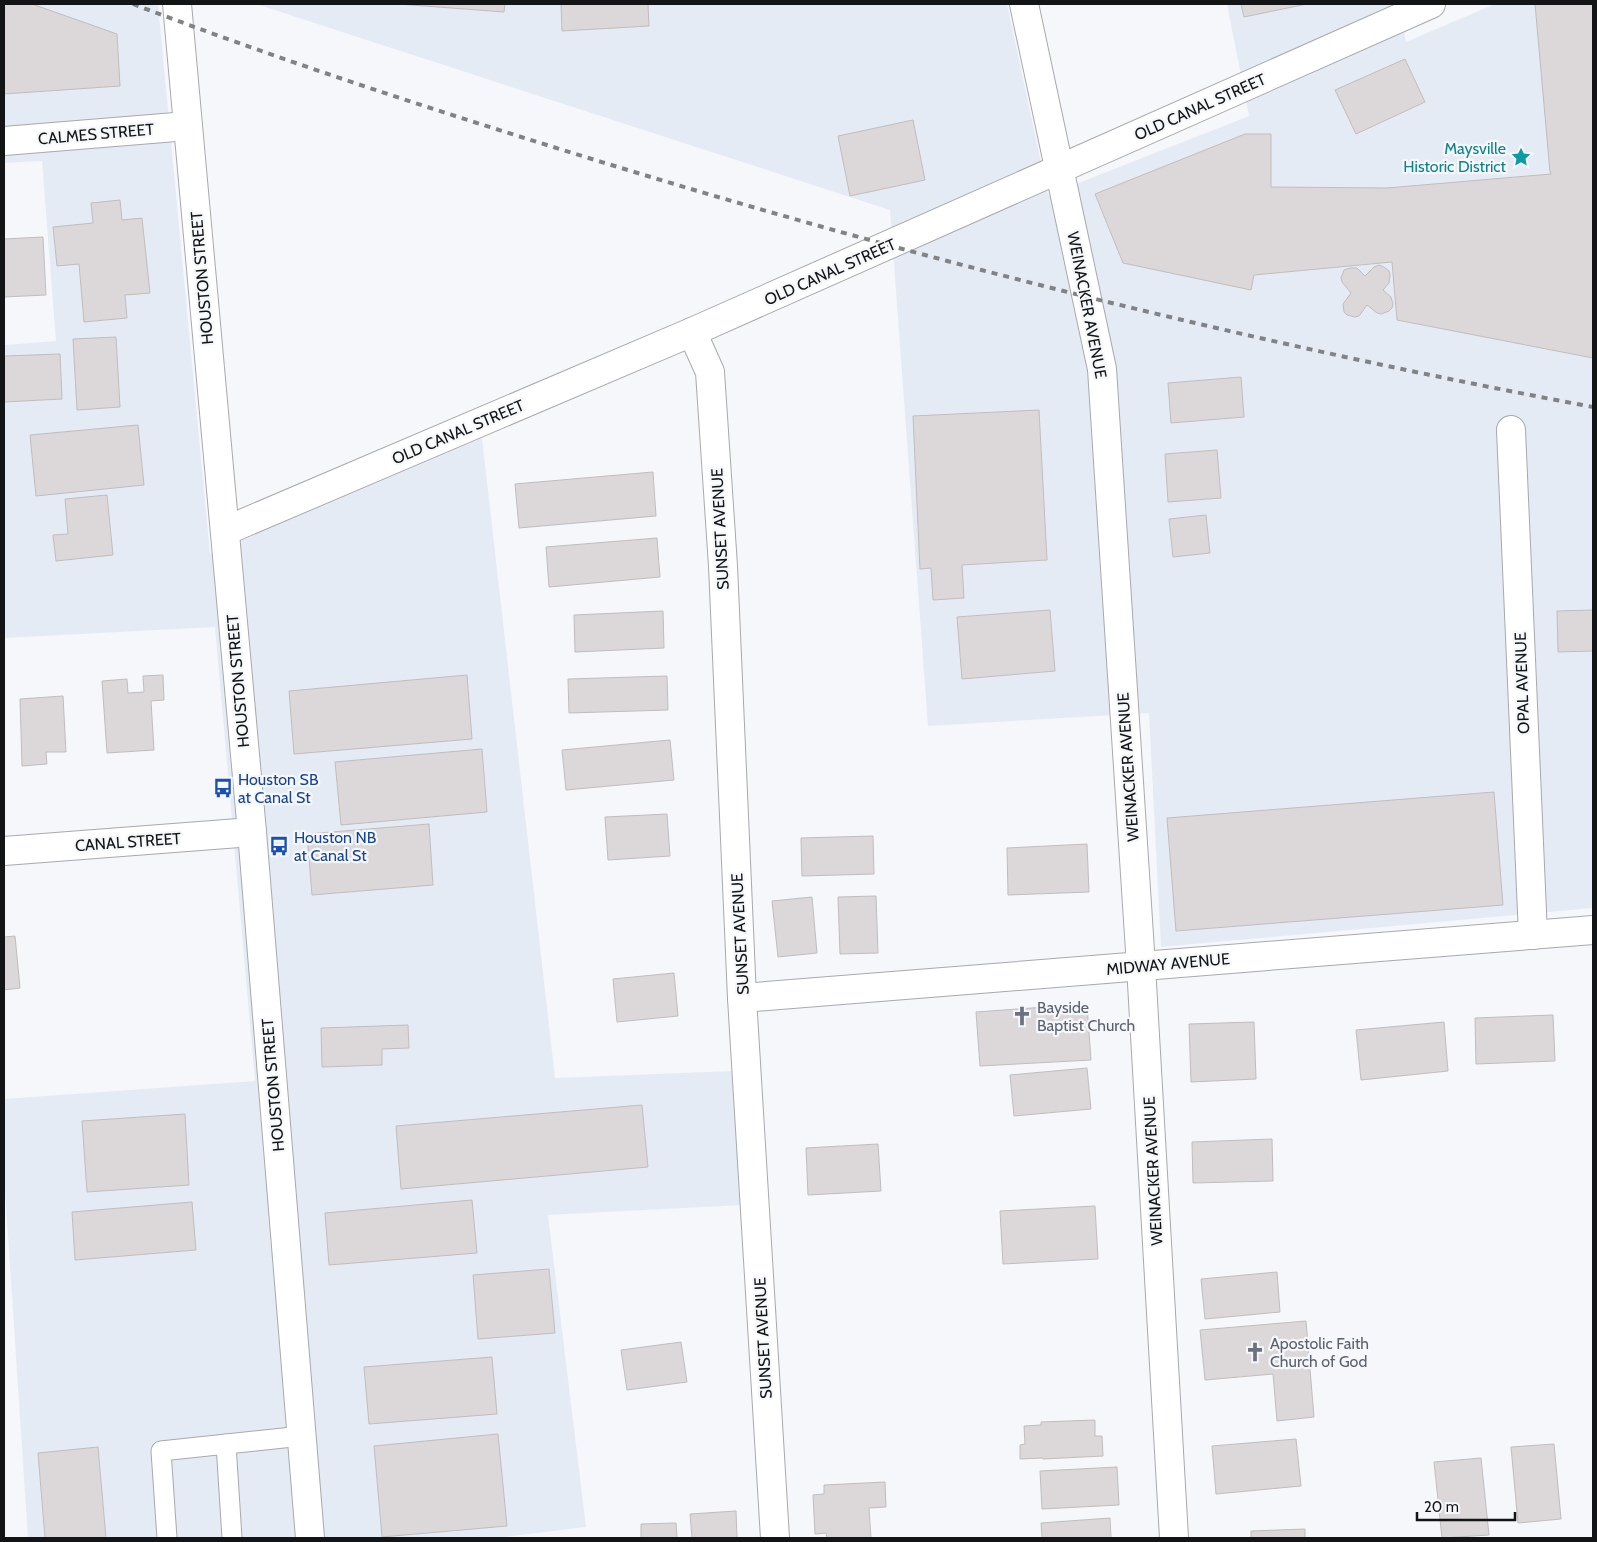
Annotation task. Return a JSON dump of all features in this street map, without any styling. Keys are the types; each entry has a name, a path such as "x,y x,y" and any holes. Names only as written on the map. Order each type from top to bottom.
{"street":[{"name":"HOUSTON STREET","path":"177,4 252,832 310,1538"},
{"name":"WEINACKER AVENUE","path":"1024,4 1102,369 1142,966 1174,1538"},
{"name":"OLD CANAL STREET","path":"225,531 692,332 1431,4"},
{"name":"CALMES STREET","path":"4,141 188,126"},
{"name":"SUNSET AVENUE","path":"692,332 710,372 722,566 742,998 775,1538"},
{"name":"OPAL AVENUE","path":"1511,430 1533,935"},
{"name":"CANAL STREET","path":"4,851 252,832"},
{"name":"MIDWAY AVENUE","path":"742,998 1593,930"}],"lane":[{"path":"166,1538 161,1451 302,1436"},
{"path":"226,1444 232,1538"}],"shaded area":[{"path":"4,4 158,4 210,554 482,438 555,1078 733,1071 743,1205 548,1215 586,1527 495,1538 28,1538 4,1175 4,1099 255,1081 215,627 4,638 4,345 56,341 42,161 4,163"},
{"path":"256,4 1007,4 1048,195 1249,116 1227,4 1400,4 1406,42 1495,4 1593,4 1593,908 1161,947 1149,713 928,726 890,210"}],"building":[{"path":"4,4 32,4 117,34 120,86 4,94"},
{"path":"398,4 505,4 504,12"},
{"path":"561,4 648,4 649,26 562,31"},
{"path":"1241,4 1307,4 1244,17"},
{"path":"1535,4 1593,4 1593,358 1397,320 1392,262 1254,275 1251,290 1123,263 1095,194 1245,134 1271,134 1271,187 1387,188 1551,174"},
{"path":"1405,59 1425,102 1356,134 1335,90"},
{"path":"913,120 925,180 850,196 838,136"},
{"path":"120,200 122,220 142,218 150,293 125,295 127,318 84,322 79,264 57,266 53,227 93,223 91,203"},
{"path":"43,237 46,295 4,297 4,239"},
{"path":"1379,265 1389,271 1390,274 1389,283 1383,290 1391,297 1392,308 1381,314 1367,305 1359,316 1347,315 1344,312 1343,304 1351,293 1342,282 1341,278 1344,270 1357,268 1365,276 1374,267"},
{"path":"116,337 120,407 77,410 73,339"},
{"path":"60,354 62,399 4,402 4,356"},
{"path":"1241,377 1244,417 1171,423 1168,383"},
{"path":"1039,410 1047,560 962,565 964,598 933,600 931,568 920,569 913,416"},
{"path":"138,425 144,485 36,496 30,435"},
{"path":"1217,450 1221,498 1168,502 1165,454"},
{"path":"653,472 656,516 519,528 515,484"},
{"path":"107,495 113,555 56,561 53,535 68,534 65,499"},
{"path":"1206,515 1210,553 1173,557 1169,519"},
{"path":"657,538 660,577 549,587 546,547"},
{"path":"1050,610 1055,671 962,679 957,617"},
{"path":"1593,610 1593,651 1558,652 1557,611"},
{"path":"663,611 664,648 575,652 574,615"},
{"path":"163,675 164,700 151,701 154,750 107,753 102,681 127,679 128,693 144,692 143,676"},
{"path":"467,675 472,739 294,754 289,691"},
{"path":"667,676 668,710 569,713 568,679"},
{"path":"63,696 66,752 46,752 47,764 22,766 20,699"},
{"path":"670,740 674,780 566,790 562,750"},
{"path":"482,749 487,812 341,825 335,762"},
{"path":"1494,792 1503,905 1176,931 1167,818"},
{"path":"667,814 670,856 608,860 605,817"},
{"path":"429,824 433,885 312,895 307,834"},
{"path":"873,836 874,874 802,876 801,838"},
{"path":"1087,844 1089,892 1008,895 1007,848"},
{"path":"876,896 878,953 840,954 838,897"},
{"path":"812,897 817,953 778,957 772,901"},
{"path":"15,936 20,988 4,990 4,937"},
{"path":"674,973 678,1016 617,1022 613,979"},
{"path":"1087,1004 1091,1060 980,1066 976,1012"},
{"path":"1553,1015 1555,1061 1476,1064 1475,1018"},
{"path":"1254,1022 1256,1079 1191,1082 1189,1024"},
{"path":"1444,1022 1448,1071 1361,1080 1356,1030"},
{"path":"408,1025 409,1048 382,1049 382,1065 322,1067 321,1028"},
{"path":"1087,1068 1091,1109 1014,1116 1010,1075"},
{"path":"642,1105 648,1167 401,1189 396,1126"},
{"path":"185,1114 189,1185 87,1192 82,1121"},
{"path":"1272,1139 1273,1181 1193,1183 1192,1142"},
{"path":"878,1144 881,1191 808,1195 806,1148"},
{"path":"472,1200 477,1253 329,1265 325,1213"},
{"path":"192,1202 196,1250 75,1260 72,1212"},
{"path":"1095,1206 1098,1259 1003,1264 1000,1211"},
{"path":"549,1269 555,1333 478,1339 473,1275"},
{"path":"1277,1272 1280,1312 1205,1319 1201,1279"},
{"name":"Apostolic Faith Church of God","path":"1306,1321 1314,1417 1277,1421 1273,1374 1205,1380 1200,1330"},
{"path":"681,1342 687,1382 627,1390 621,1350"},
{"path":"492,1357 497,1414 369,1424 364,1367"},
{"path":"1095,1420 1095,1436 1102,1436 1103,1456 1020,1459 1020,1445 1025,1444 1024,1426 1041,1425 1041,1422"},
{"path":"498,1434 507,1526 382,1537 374,1446"},
{"path":"1296,1439 1301,1486 1216,1494 1212,1446"},
{"path":"1554,1444 1561,1519 1518,1523 1511,1447"},
{"path":"98,1447 106,1538 45,1538 38,1453"},
{"path":"1481,1458 1489,1535 1442,1538 1434,1462"},
{"path":"1117,1467 1119,1505 1042,1509 1040,1471"},
{"path":"885,1482 886,1507 869,1508 871,1538 827,1538 826,1533 815,1534 813,1495 824,1494 824,1485"},
{"path":"736,1511 737,1538 692,1538 690,1514"},
{"path":"1110,1518 1111,1538 1042,1538 1041,1523"},
{"path":"676,1523 677,1538 641,1538 641,1524"},
{"path":"1305,1529 1305,1538 1251,1538 1251,1531"}],"railway":[{"path":"133,4 305,66 479,124 718,197 842,232 966,266 1216,328 1341,356 1593,407"}],"place":[{"name":"Maysville Historic District","path":"1521,157"},
{"name":"Houston SB at Canal St","path":"223,788"},
{"name":"Houston NB at Canal St","path":"279,846"},
{"name":"Bayside Baptist Church","path":"1022,1016"},
{"name":"Apostolic Faith Church of God","path":"1255,1352"}]}
